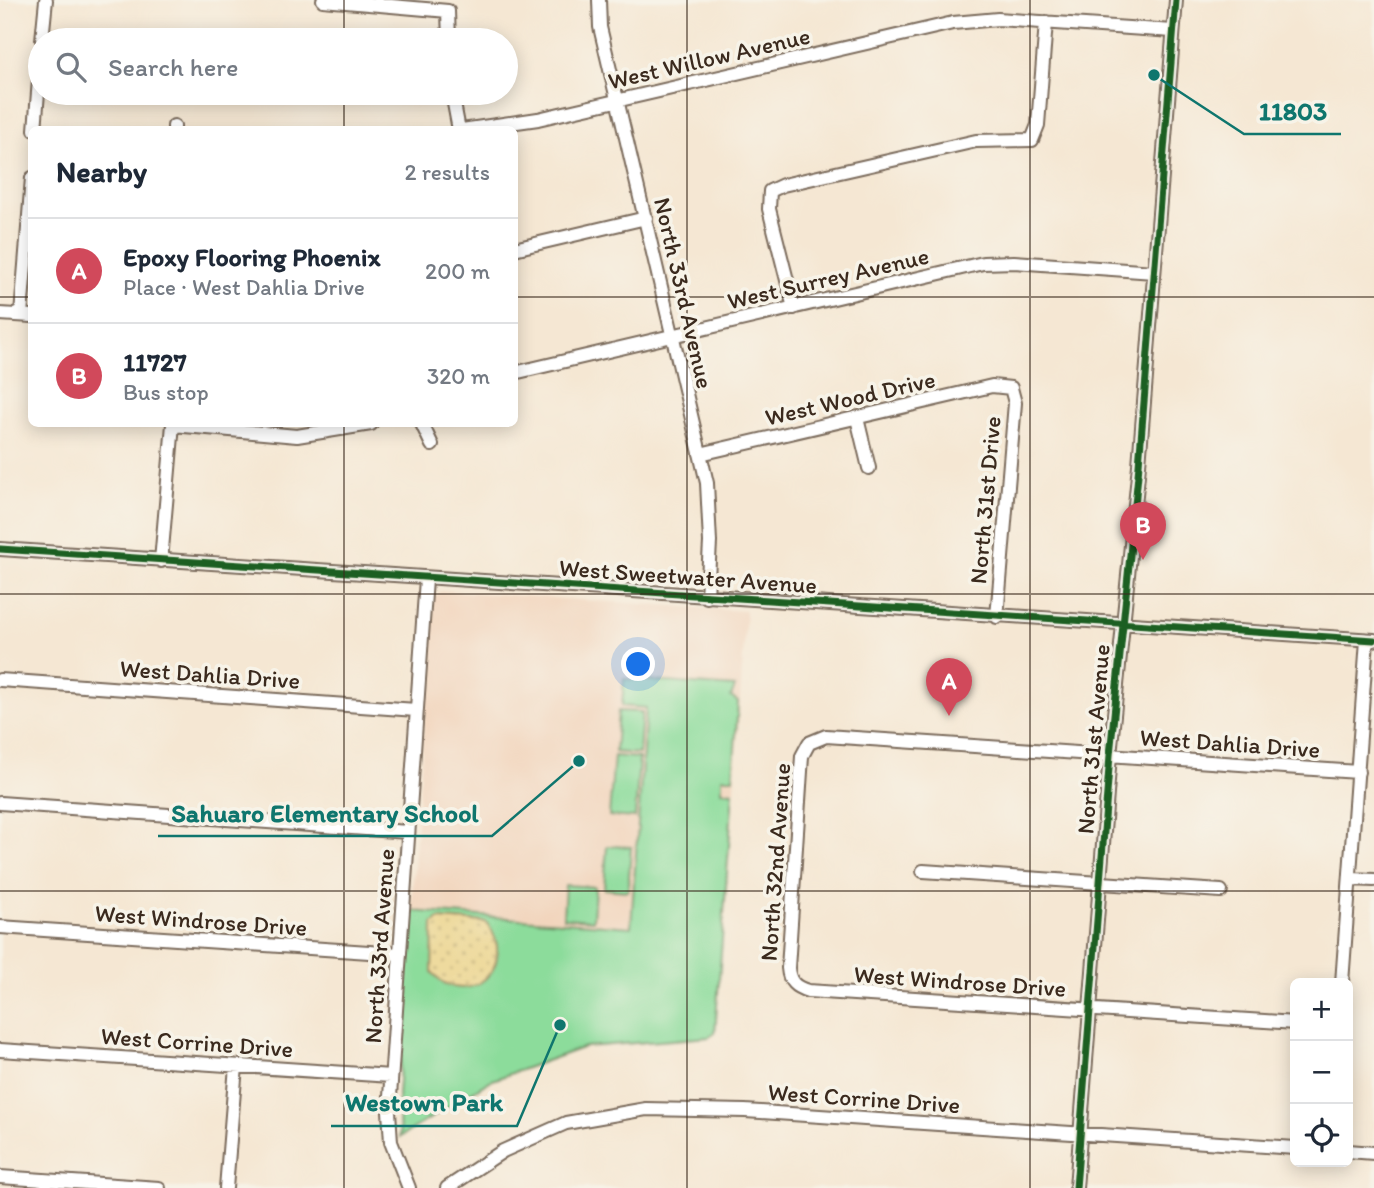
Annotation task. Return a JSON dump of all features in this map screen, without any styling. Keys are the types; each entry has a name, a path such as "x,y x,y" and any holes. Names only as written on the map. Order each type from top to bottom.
{"street":[{"path":"43,28 46,0"},
{"path":"323,0 448,11 449,28"},
{"name":"North 33rd Avenue","path":"599,0 600,27 646,218 709,502 707,597"},
{"name":"North 31st Avenue","path":"1076,1188 1099,884 1176,0"},
{"name":"West Willow Avenue","path":"494,126 527,122 953,23 998,19 1174,32"},
{"path":"793,308 769,209 770,191 783,185 976,141 1032,140 1038,125 1046,22"},
{"path":"35,126 37,105"},
{"path":"455,105 459,126"},
{"path":"518,248 646,218"},
{"name":"West Surrey Avenue","path":"518,372 999,261 1154,272"},
{"path":"0,314 26,316 28,270"},
{"name":"West Wood Drive","path":"700,454 992,386 1011,388"},
{"name":"North 31st Drive","path":"997,617 1015,403 1011,388"},
{"path":"857,418 869,468"},
{"path":"161,561 173,427"},
{"path":"204,427 296,436 352,427"},
{"path":"423,427 432,445"},
{"name":"West Sweetwater Avenue","path":"0,549 1122,626 1370,640"},
{"name":"North 33rd Avenue","path":"409,1188 390,1136 391,1076 426,579"},
{"path":"1342,978 1370,640"},
{"name":"West Dahlia Drive","path":"0,680 416,710"},
{"name":"West Dahlia Drive","path":"809,743 825,736 1358,772"},
{"name":"North 32nd Avenue","path":"792,984 788,968 802,756 809,743"},
{"path":"0,803 408,832"},
{"path":"923,871 1221,891"},
{"path":"1351,879 1374,880"},
{"name":"West Windrose Drive","path":"0,927 399,954"},
{"name":"West Windrose Drive","path":"792,984 808,992 1290,1023"},
{"name":"West Corrine Drive","path":"0,1050 391,1076"},
{"path":"226,1188 236,1066"},
{"name":"West Corrine Drive","path":"447,1188 503,1151 566,1124 646,1109 745,1111 1290,1148"},
{"path":"1353,1151 1374,1153"},
{"path":"0,1177 159,1188"}],"shaded area":[{"path":"440,592 746,611 724,933 411,911 433,598"}],"green space":[{"path":"624,679 735,687 731,697 738,702 733,778 722,778 722,791 733,792 715,1033 709,1037 585,1047 490,1081 400,1137 398,1095 411,911 631,927 646,708 622,706"},
{"path":"618,711 642,712 639,754 615,752"},
{"path":"614,756 639,758 635,818 609,816"},
{"path":"607,846 631,847 628,891 604,889"},
{"path":"565,885 595,887 593,920 563,918"}],"sand":[{"path":"439,919 486,922 495,939 497,955 493,968 485,979 473,986 459,988 445,983 432,972 433,924"}],"cycle path":[{"path":"1076,1188 1110,755 1139,465 1176,0"},
{"path":"0,549 1374,640"}],"place":[{"name":"11803","path":"1154,75"},
{"name":"11727","path":"1143,560"},
{"name":"Epoxy Flooring Phoenix","path":"949,716"},
{"name":"Sahuaro Elementary School","path":"579,761"},
{"name":"Westown Park","path":"560,1025"}]}
